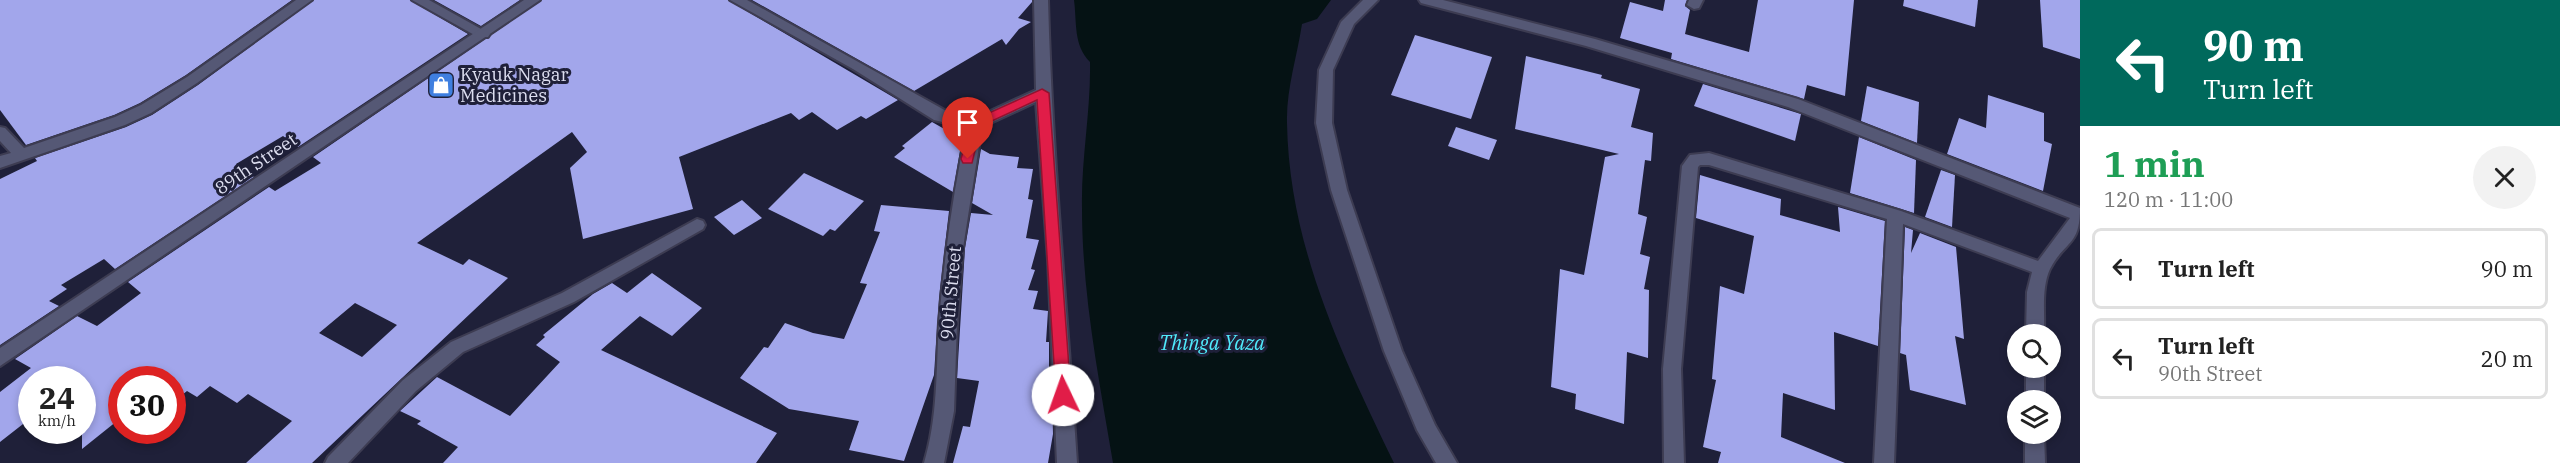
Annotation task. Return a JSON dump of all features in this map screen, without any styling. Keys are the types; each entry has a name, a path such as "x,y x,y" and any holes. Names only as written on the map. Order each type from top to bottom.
{"street":[{"path":"0,162 120,122 192,80 235,47 304,0"},
{"path":"419,0 483,34"},
{"name":"89th Street","path":"0,358 533,0"},
{"path":"737,0 858,66 939,116 964,124 975,124 1042,93"},
{"path":"1041,0 1042,93 1056,260 1067,463"},
{"path":"1371,0 1348,22 1326,70 1324,123 1339,190 1393,351 1427,430 1447,463"},
{"path":"1426,0 1590,42 1793,103 2080,215 2073,231 2042,268 2035,303 2035,324"},
{"name":"90th Street","path":"934,463 945,419 946,359 956,237 964,177 975,124"},
{"path":"0,132 21,154"},
{"path":"1674,463 1672,369 1690,166 1696,159 1709,159 1895,215 2042,268"},
{"path":"1884,463 1895,215"},
{"path":"335,463 437,362 458,347 503,323 546,308 590,286 697,225"},
{"path":"2035,444 2035,463"}],"water":[{"name":"Thinga Yaza","path":"1074,0 1331,0 1317,19 1302,24 1287,111 1290,168 1297,213 1322,299 1356,382 1394,463 1113,463 1092,336 1085,272 1082,190 1090,62 1078,41"}],"building":[{"path":"0,0 292,0 186,75 140,103 114,115 26,145 0,110"},
{"path":"314,0 410,0 468,34 298,147 283,136 236,164 254,177 115,269 104,259 61,285 67,289 49,301 59,306 0,345 0,179 37,161 35,158 126,127 152,115 198,85"},
{"path":"434,0 520,0 481,26"},
{"path":"542,0 728,0 898,100 866,119 861,116 837,130 812,112 799,120 791,113 679,157 693,209 583,239 570,168 587,152 572,132 417,243 463,265 469,259 508,278 312,463 246,463 292,421 248,394 237,403 210,386 197,397 186,392 186,366 108,366 108,428 96,438 96,366 27,366 15,359 77,316 97,326 141,293 128,282 269,187 275,191 321,163 313,157","holes":["355,303 397,325 362,357 319,333"]},
{"path":"752,0 1032,0 1032,2 1018,18 1031,22 1019,29 1006,45 1002,39 914,91"},
{"path":"1665,0 1687,0 1685,6 1690,10 1685,34 1749,52 1758,0 1854,0 1845,96 1807,85 1804,99 1671,59 1672,53 1620,38 1630,2 1663,11"},
{"path":"1904,0 1978,0 1975,27 1903,6"},
{"path":"2040,0 2080,0 2080,59 2043,47"},
{"path":"1415,35 1492,57 1471,119 1391,95"},
{"path":"1526,56 1602,75 1601,78 1640,89 1631,127 1653,133 1651,161 1645,160 1638,214 1647,217 1640,254 1650,257 1644,289 1649,290 1648,358 1627,352 1624,424 1575,409 1576,394 1551,387 1560,269 1584,275 1605,157 1619,154 1515,129"},
{"path":"1703,84 1801,114 1795,141 1694,106"},
{"path":"1867,86 1919,102 1917,143 1861,121"},
{"path":"1988,95 2044,113 2044,141 2052,144 2043,191 1947,154 1959,118 1986,128"},
{"path":"932,122 962,139 953,192 894,157 905,148 902,146"},
{"path":"1456,127 1497,140 1489,160 1448,146"},
{"path":"1859,137 1916,160 1914,213 1850,193"},
{"path":"981,149 990,154 1019,157 1017,168 1033,169 1028,199 1033,200 1026,238 1039,240 1031,269 1035,270 1028,290 1038,291 1033,309 1048,311 1046,342 1049,342 1049,392 1052,392 1053,434 1048,463 953,463 963,426 970,427 979,381 957,378 965,248 971,213 993,215 972,203"},
{"path":"1941,170 1955,175 1952,227 1925,217"},
{"path":"804,173 864,201 835,231 830,229 823,236 768,209"},
{"path":"1700,175 1781,199 1780,215 1840,232 1838,207 1885,221 1878,346 1834,332 1835,410 1783,393 1781,437 1845,463 1718,463 1721,452 1703,447 1716,380 1712,379 1720,286 1744,294 1754,236 1696,218"},
{"path":"742,200 762,218 734,235 714,217"},
{"path":"881,205 949,211 939,298 934,375 904,461 849,450 859,421 789,409 740,378 764,347 768,348 785,323 813,333 844,339 867,284 860,283 880,232 874,231"},
{"path":"1905,227 1913,230 1911,253 1920,233 1956,247 1964,339 1955,336 1966,405 1910,390 1906,355 1900,353"},
{"path":"652,273 702,308 672,336 640,316 601,350 777,433 756,463 443,463 458,447 417,424 421,421 400,411 437,377 510,416 560,362 536,345 545,337 543,335 593,294 612,283 627,293"},
{"path":"18,378 18,428 0,442 0,392"}],"place":[{"name":"Kyauk Nagar Medicines","path":"441,85"}],"route":[{"path":"968,159 975,124 1042,93 1056,260 1063,395"}]}
